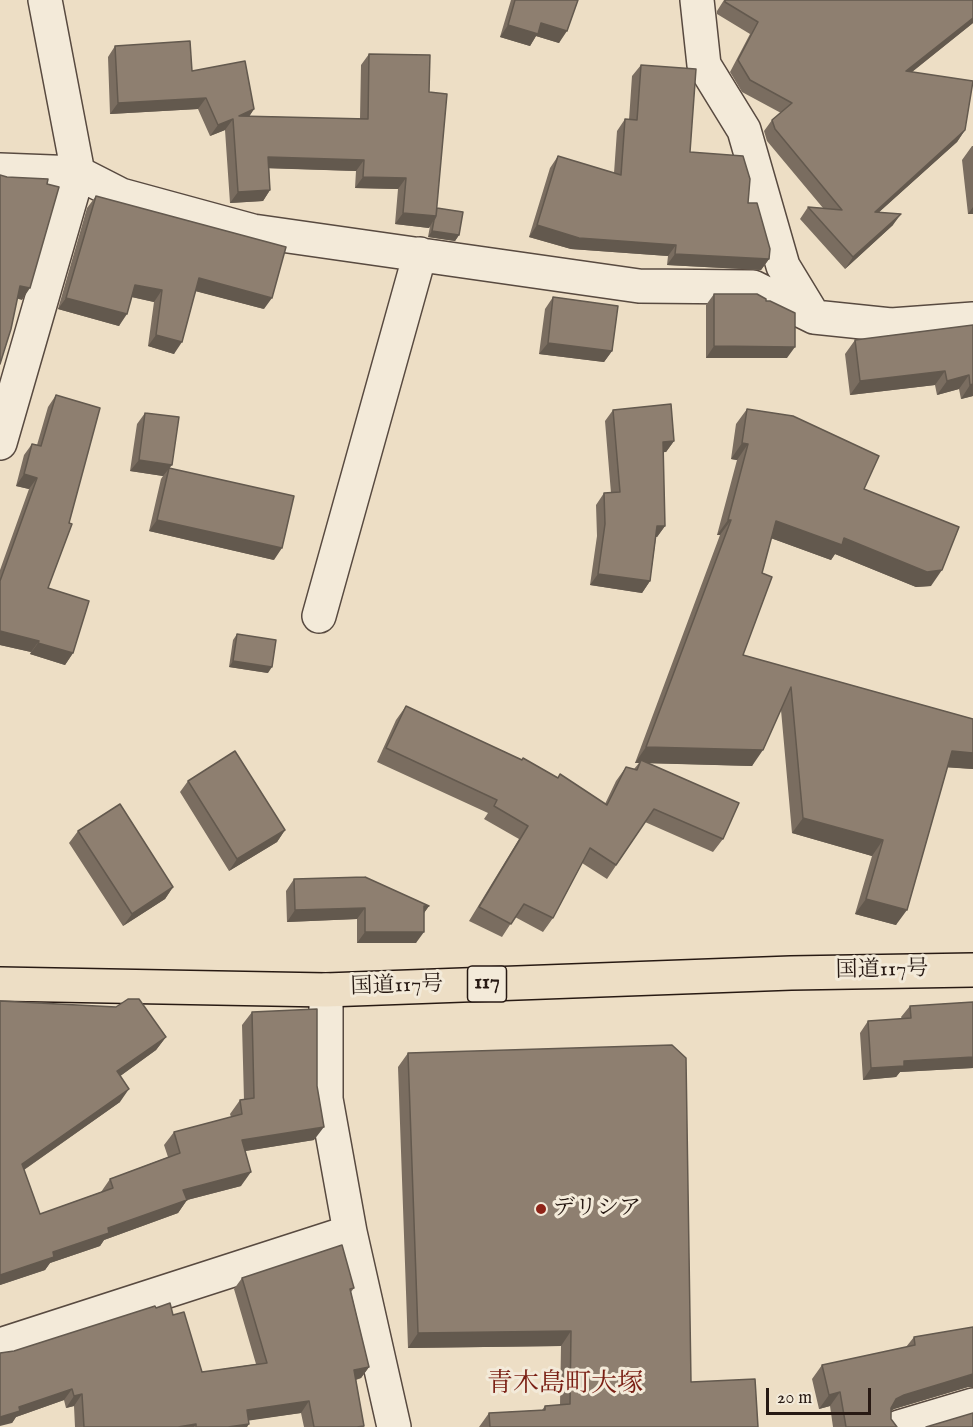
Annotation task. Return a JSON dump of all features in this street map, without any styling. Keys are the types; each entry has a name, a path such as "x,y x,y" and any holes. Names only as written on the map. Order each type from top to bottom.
{"highway":[{"name":"国道117号","path":"0,984 326,990 791,973 973,970"}],"street":[{"path":"0,443 78,173 45,0"},
{"path":"697,0 704,65 744,130 783,266 814,317"},
{"path":"0,170 78,173 121,195 252,231 639,286 753,287 814,317 891,325 973,318"},
{"path":"319,616 420,254"},
{"path":"326,990 326,1099 350,1232 394,1427"},
{"path":"0,1345 350,1232"},
{"path":"899,1427 973,1405"}],"building":[{"path":"515,0 578,0 567,31 541,23 538,34 508,25"},
{"path":"725,0 973,0 973,18 906,71 973,81 965,130 875,212 901,214 853,257 808,207 842,210 775,129 772,120 792,103 750,80 738,60 758,22"},
{"path":"190,41 192,71 245,61 254,109 239,116 368,119 369,54 430,55 429,92 447,94 436,216 403,213 406,178 363,177 364,160 268,157 270,190 238,192 233,119 218,125 206,98 118,103 115,46"},
{"path":"641,65 696,69 690,152 743,156 750,179 748,203 757,203 770,249 769,259 675,254 676,245 579,238 537,225 558,156 621,175 625,119 637,120"},
{"path":"0,175 48,179 47,184 59,187 30,288 20,286 11,329 0,364"},
{"path":"96,196 286,247 272,298 199,278 182,342 156,335 162,290 135,285 127,314 66,298"},
{"path":"437,208 463,212 459,235 432,231"},
{"path":"714,294 757,294 766,301 795,313 795,347 714,346"},
{"path":"553,297 618,306 612,351 548,343"},
{"path":"973,325 973,384 970,385 969,375 947,381 945,371 860,381 855,340"},
{"path":"56,395 100,408 69,523 72,524 48,588 89,601 73,653 0,631 0,581 37,478 24,474 32,444 41,446"},
{"path":"671,404 674,441 663,442 665,526 657,526 650,581 598,574 605,524 604,493 620,492 613,410"},
{"path":"747,409 793,416 879,456 864,489 959,527 942,570 927,572 844,538 842,545 776,521 762,573 772,577 743,655 973,719 973,753 952,751 907,910 866,899 883,840 803,818 791,687 763,750 646,747 731,520 728,520 748,444 742,443"},
{"path":"145,413 179,417 172,465 139,460"},
{"path":"169,468 294,496 282,548 157,520"},
{"path":"237,634 276,640 272,667 233,661"},
{"path":"406,706 522,760 523,758 558,778 560,774 607,805 626,767 637,770 641,760 739,803 723,839 654,809 616,865 590,848 553,918 524,904 511,924 479,907 528,826 494,806 497,800 386,748"},
{"path":"235,751 285,830 237,859 188,781"},
{"path":"120,804 173,887 132,914 78,831"},
{"path":"365,877 429,906 424,906 424,932 365,932 365,908 295,910 294,879"},
{"path":"128,999 139,999 166,1037 117,1071 129,1089 22,1164 40,1214 113,1188 110,1179 180,1153 174,1132 242,1114 240,1100 254,1098 252,1012 317,1009 317,1086 324,1127 242,1140 251,1172 183,1190 187,1200 108,1228 109,1233 53,1252 54,1257 0,1275 0,1001 116,1007"},
{"path":"973,1002 973,1057 904,1061 904,1066 871,1068 868,1021 911,1018 910,1006"},
{"name":"デリシア","path":"672,1045 686,1058 691,1382 755,1379 758,1427 490,1427 489,1413 545,1410 545,1406 570,1404 571,1331 418,1333 408,1053"},
{"path":"342,1245 354,1288 350,1289 369,1367 354,1370 364,1426 314,1427 309,1401 247,1410 249,1424 228,1427 196,1427 196,1424 178,1427 84,1427 82,1394 74,1396 72,1389 19,1407 20,1411 0,1417 0,1353 14,1351 155,1306 156,1308 170,1303 173,1315 184,1312 202,1372 267,1363 242,1278"},
{"path":"973,1327 973,1374 896,1399 891,1408 891,1419 897,1427 846,1427 840,1392 829,1395 822,1365 915,1345 914,1337"},
{"path":"973,1413 973,1427 926,1427"}],"place":[{"name":"デリシア","path":"541,1209"}],"district":[{"name":"青木島町大塚","path":"565,1386"}]}
